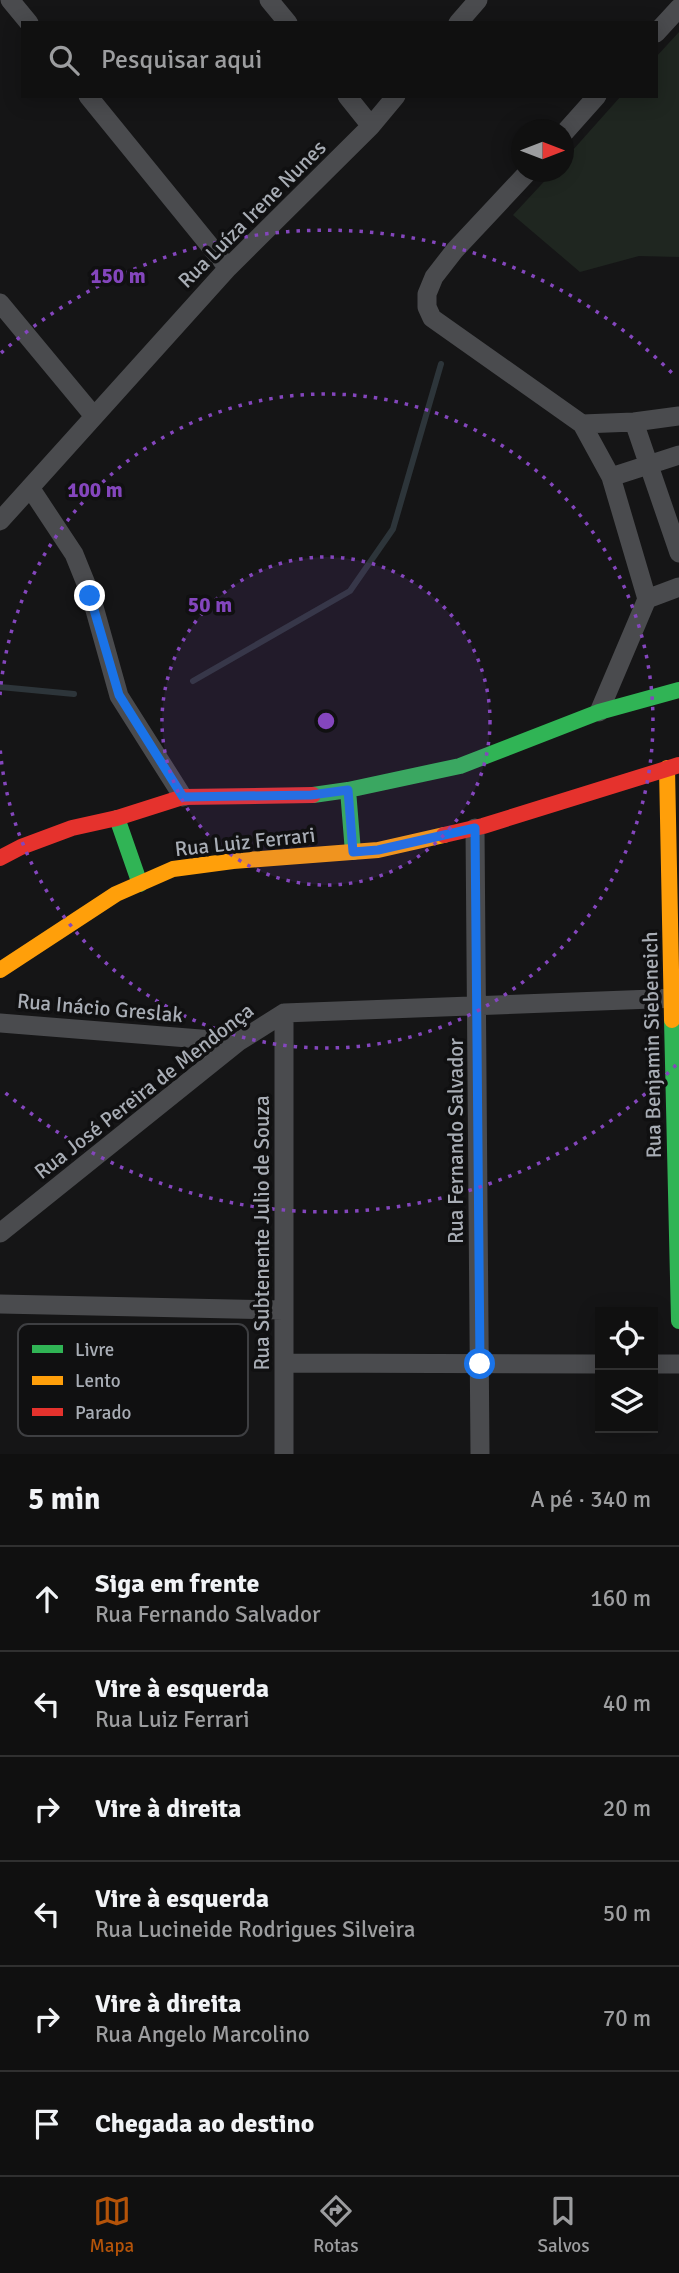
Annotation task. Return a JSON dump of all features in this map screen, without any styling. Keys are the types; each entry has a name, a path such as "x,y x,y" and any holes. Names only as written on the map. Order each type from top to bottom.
{"street":[{"path":"10,0 27,21"},
{"path":"269,0 286,21"},
{"path":"460,21 478,0"},
{"path":"658,31 679,8"},
{"path":"90,98 228,268"},
{"path":"349,98 371,126"},
{"name":"Rua Luíza Irene Nunes","path":"0,521 228,268 371,126 394,98"},
{"path":"574,122 595,98"},
{"path":"519,182 455,250 434,277 428,294 428,307 432,318 582,424 611,477 646,599 599,712"},
{"path":"0,303 93,415"},
{"path":"582,424 634,422 679,416"},
{"path":"634,422 679,553"},
{"path":"611,477 679,454"},
{"path":"31,489 74,554 90,596 119,695 183,797"},
{"path":"646,599 679,587"},
{"path":"0,858 72,828 183,797 311,795 348,790 460,766 599,712 679,690"},
{"name":"Rua Luiz Ferrari","path":"0,970 116,894 173,869 378,850 475,828 673,767"},
{"name":"Rua Benjamin Siebeneich","path":"673,767 679,1321"},
{"path":"348,790 353,852"},
{"path":"117,817 140,884"},
{"name":"Rua Fernando Salvador","path":"475,828 480,1454"},
{"path":"284,1013 676,998"},
{"name":"Rua José Pereira de Mendonça","path":"0,1233 238,1042 284,1013"},
{"name":"Rua Subtenente Julio de Souza","path":"284,1013 284,1454"},
{"name":"Rua Inácio Greslak","path":"0,1023 238,1042"},
{"path":"0,1304 284,1310"},
{"path":"285,1363 595,1364"},
{"path":"658,1364 679,1364"}],"shaded area":[{"path":"679,32 679,257 639,256 580,272 513,215 544,182 574,182 574,149 619,98 658,98 658,55"}],"waterway":[{"path":"193,681 350,591 393,529 441,364"},
{"path":"0,687 74,694"}],"traffic: fast":[{"path":"313,795 460,766 599,712 679,690"},
{"path":"348,790 353,852"},
{"path":"117,818 140,884"},
{"path":"672,1020 679,1321"}],"traffic: slow":[{"path":"667,768 672,1020"},
{"path":"0,970 116,894 173,869 233,861 378,850 444,835"}],"traffic: jam":[{"path":"444,835 483,826 679,765"},
{"path":"0,858 72,828 117,818 183,797 313,795"}],"route":[{"path":"90,596 108,665 119,695 183,797 311,795 348,790 353,852 378,850 475,828 480,1364"}]}
